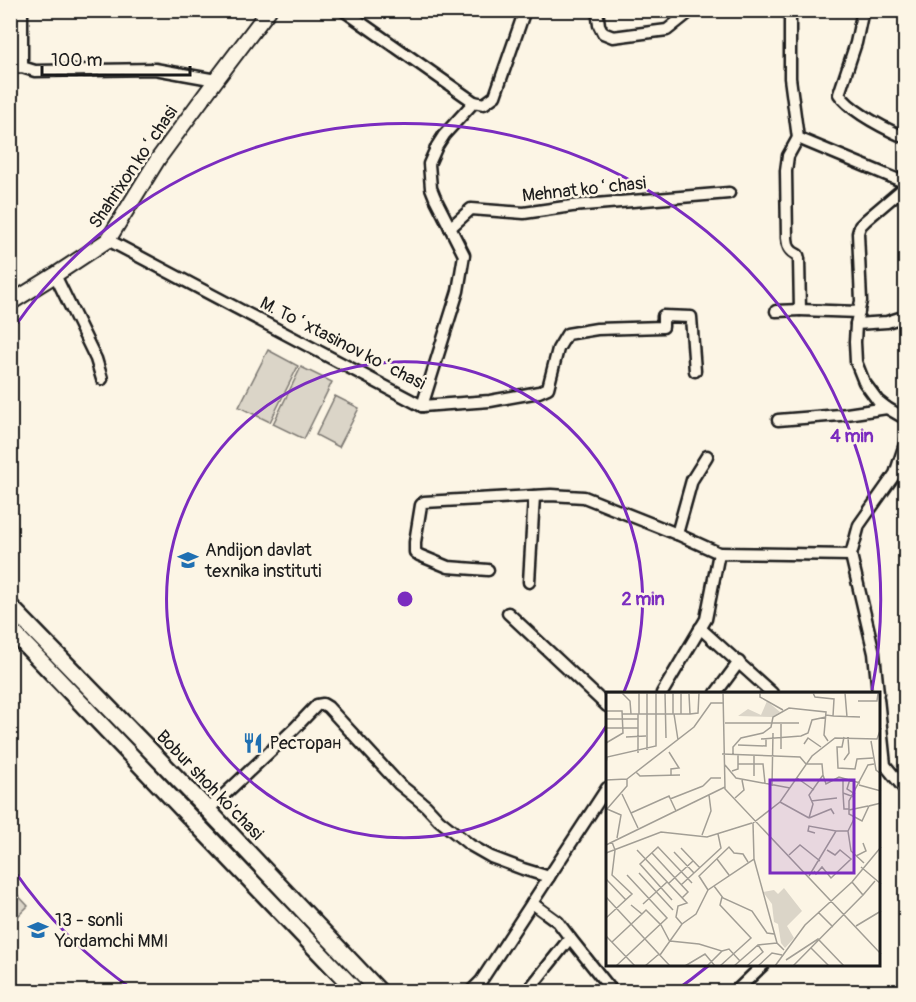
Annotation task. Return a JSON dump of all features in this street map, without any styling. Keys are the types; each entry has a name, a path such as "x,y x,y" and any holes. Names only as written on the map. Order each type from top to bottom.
{"main road":[{"name":"Bobur shoh ko'chasi","path":"10,606 380,992"},
{"name":"Bobur shoh ko'chasi","path":"10,629 357,992"}],"street":[{"path":"22,10 16,67 35,71 155,69 216,80"},
{"name":"Shahrixon koʻchasi","path":"10,303 108,240 158,159 268,10"},
{"path":"343,10 474,102"},
{"name":"M. Toʻxtasinov koʻchasi","path":"108,240 422,406 458,291 465,255 431,188 429,164 444,135 474,102 484,104 495,96 525,10"},
{"path":"597,10 599,25 603,33 613,37 667,30 692,10"},
{"path":"790,10 790,78 798,138 788,156 786,171 787,238 789,248 798,255 799,259 800,310"},
{"path":"863,10 856,43 839,94 844,102 853,108 881,126 906,138"},
{"path":"798,138 906,185 860,226 858,233 861,301 855,342 856,362 872,392 887,408 906,418"},
{"name":"Mehnat koʻchasi","path":"450,228 471,209 524,213 595,204 729,193"},
{"path":"55,275 96,359 102,379"},
{"path":"776,311 859,312"},
{"path":"422,406 490,401 539,392 548,388 558,349 567,334 597,329 663,327 663,316 691,317 695,371"},
{"path":"856,324 887,322 906,316"},
{"path":"778,420 840,415 887,408"},
{"path":"878,692 874,653 851,555 859,525 895,474 906,441"},
{"path":"677,534 692,480 707,456"},
{"path":"488,570 448,567 415,552 421,505 424,502 551,495 584,497 718,553 851,555"},
{"path":"529,582 534,496"},
{"path":"663,692 706,619 718,553"},
{"path":"508,613 606,705"},
{"path":"700,628 771,692"},
{"path":"717,692 739,662"},
{"path":"208,810 317,705 323,704 399,784 470,846 491,857 549,877"},
{"path":"880,709 885,765 906,791"},
{"path":"474,990 606,790"},
{"path":"532,903 558,922 613,992"},
{"path":"527,992 570,938"},
{"path":"735,992 762,966"}],"shaded area":[{"path":"268,350 298,366 270,422 239,407"},
{"path":"301,367 332,382 304,439 273,424"},
{"path":"335,396 359,408 339,447 316,435"},
{"path":"11,888 28,906 11,923"}],"place":[{"name":"Andijon davlat texnika instituti","path":"188,560"},
{"name":"Ресторан","path":"253,743"},
{"name":"13 - sonli Yordamchi MMI","path":"38,930"}]}
